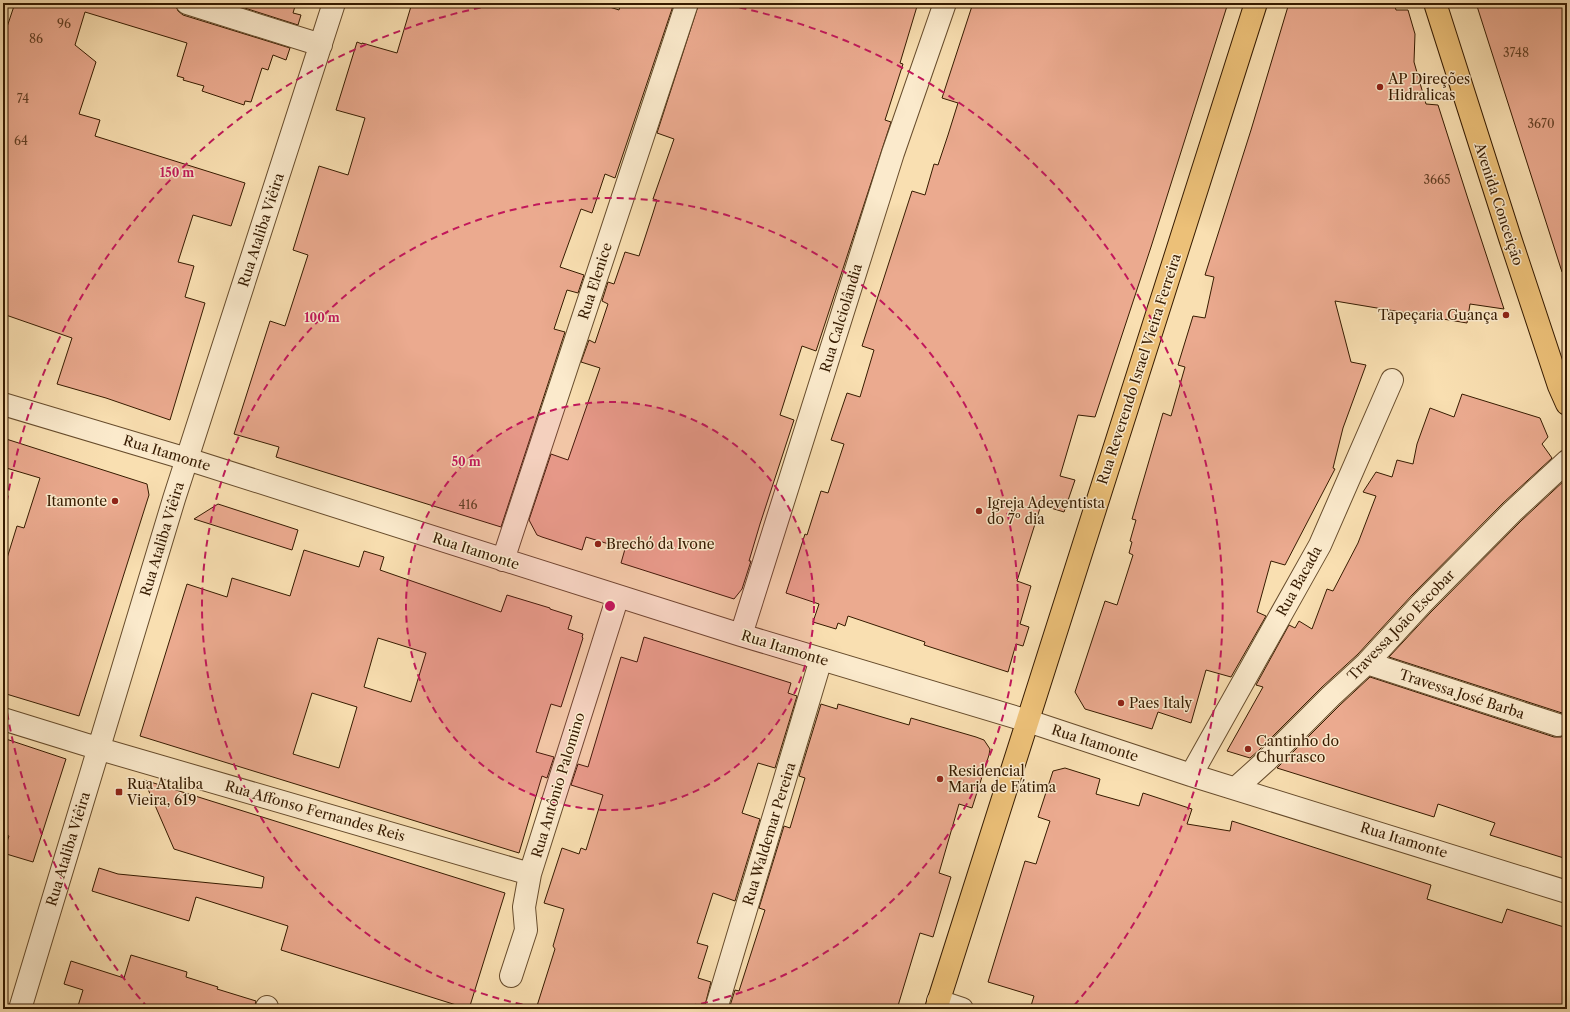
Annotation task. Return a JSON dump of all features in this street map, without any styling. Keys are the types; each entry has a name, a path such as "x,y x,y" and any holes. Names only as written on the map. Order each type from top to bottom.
{"main road":[{"name":"Rua Reverendo Israel Vieira Ferreira","path":"937,1005 1256,3"},
{"name":"Avenida Conceição","path":"1435,3 1512,246 1559,386 1567,404"}],"street":[{"path":"187,3 321,46"},
{"name":"Rua Ataliba Viêira","path":"20,1009 187,459 334,3"},
{"name":"Rua Elenice","path":"503,560 687,3"},
{"name":"Rua Calciolândia","path":"741,635 893,153 944,3"},
{"name":"Rua Bacada","path":"1191,775 1320,545 1392,380"},
{"name":"Rua Itamonte","path":"3,404 187,459 741,635 1028,721 1191,775 1567,892"},
{"name":"Travessa João Escobar","path":"1236,788 1367,663 1421,604 1512,512 1567,461"},
{"name":"Rua Antônio Palomino","path":"511,976 526,930 524,907 530,874 618,596"},
{"name":"Rua Waldemar Pereira","path":"716,1009 821,659"},
{"name":"Travessa José Barba","path":"1367,663 1558,725"},
{"name":"Rua Affonso Fernandes Reis","path":"3,719 100,749 530,874"},
{"path":"937,1005 962,1009"}],"building":[{"path":"15,3 175,3 178,11 183,15 290,48 286,60 273,55 268,70 262,68 251,102 245,101 244,105 202,91 204,86 183,80 184,78 177,76 187,43 85,12 75,45 96,62 79,114 100,120 95,136 245,183 231,226 193,215 178,262 194,266 185,297 205,303 170,420 106,398 57,384 72,338 3,314 3,39"},
{"path":"229,3 296,3 293,13 301,15 298,25"},
{"path":"412,3 597,3 619,10 621,3 674,3 615,178 605,174 592,213 581,209 560,267 584,275 578,293 567,290 554,329 565,332 501,527 276,457 279,447 234,434 270,321 285,326 308,255 293,250 319,166 348,175 365,118 336,110 357,42 397,53"},
{"path":"699,3 918,3 900,63 903,64 885,120 891,122 816,351 802,346 780,415 794,420 760,524 749,561 751,561 742,589 734,599 621,563 625,549 586,537 582,550 542,537 537,535 529,520 551,454 568,460 600,368 581,362 589,340 595,343 608,304 602,301 608,282 614,284 625,252 639,256 657,200 653,199 674,139 657,133"},
{"path":"973,3 1228,3 1151,247 1095,417 1078,415 1060,476 1075,480 1064,512 1041,505 1017,581 1031,586 1020,624 1029,627 1023,646 1016,644 1008,672 924,645 925,642 848,616 845,626 838,623 836,629 813,622 819,604 786,593 821,491 828,493 844,444 831,440 847,393 860,397 874,350 862,346 912,191 925,195 934,164 938,165 948,135 958,103 942,98"},
{"path":"1289,3 1394,3 1396,10 1408,10 1415,34 1414,62 1426,104 1438,105 1504,309 1470,304 1467,323 1335,301 1351,362 1366,365 1343,428 1333,468 1335,469 1285,565 1271,561 1257,612 1266,616 1231,677 1206,670 1191,723 1158,712 1152,729 1085,709 1075,692 1105,601 1117,605 1133,555 1129,553 1132,542 1130,541 1136,520 1132,519 1163,413 1171,416 1185,367 1178,365 1193,316 1205,318 1214,277 1205,275"},
{"path":"1476,3 1567,3 1567,271 1562,272"},
{"path":"1462,394 1540,418 1548,437 1542,444 1552,458 1503,503 1412,595 1358,654 1322,687 1258,751 1250,758 1227,751 1263,687 1256,685 1289,625 1295,628 1299,621 1312,629 1327,589 1333,591 1358,543 1376,496 1363,492 1376,472 1392,477 1397,460 1413,464 1417,444 1430,408 1454,417"},
{"path":"3,438 147,484 149,495 79,716 3,693 3,571 17,526 24,528 40,478 3,467"},
{"path":"1567,478 1567,716 1562,713 1389,657 1430,613 1521,521"},
{"path":"218,504 298,530 292,550 194,519"},
{"path":"304,550 359,567 364,551 384,557 380,570 501,612 507,595 572,616 568,629 583,634 583,638 561,707 551,704 536,752 554,757 547,778 542,776 519,853 140,736 187,584 227,597 232,578 290,596","holes":["378,638 426,653 411,702 364,687","312,693 357,707 339,768 293,754"]},
{"path":"644,637 791,683 788,693 797,696 775,768 758,763 742,813 760,819 735,901 713,893 697,943 708,946 698,978 711,982 704,1009 536,1009 555,949 553,946 564,909 544,903 562,848 579,854 581,848 586,850 603,795 571,785 578,764 588,767 621,657 637,662"},
{"path":"1370,677 1554,737 1561,737 1567,733 1567,859 1490,835 1495,823 1438,804 1434,817 1277,768"},
{"path":"821,704 837,709 838,704 909,725 911,718 976,737 984,740 990,749 989,755 972,808 959,804 939,873 951,877 933,937 920,933 897,1009 729,1009 735,990 739,991 765,910 759,908 784,826 790,828 805,778 799,776"},
{"path":"3,738 66,759 33,862 3,853 9,836 3,834"},
{"path":"1065,768 1100,779 1096,794 1139,806 1143,793 1192,809 1187,824 1230,831 1232,821 1431,885 1427,899 1502,923 1507,909 1567,928 1567,1009 1030,1009 1034,996 988,982 1025,861 1036,864 1050,821 1038,817 1053,771"},
{"path":"144,780 505,893 469,1009 281,950 288,926 196,897 189,921 92,891 99,868 118,874 262,888 264,877 174,849"},
{"path":"131,955 187,972 186,977 218,987 217,989 256,1001 254,1009 77,1009 83,990 64,984 71,961 124,978"}],"place":[{"name":"AP Direções Hidralicas","path":"1380,87"},
{"name":"Tapeçaria Guança","path":"1506,315"},
{"name":"Itamonte","path":"115,501"},
{"name":"Igreja Adeventista do 7º dia","path":"979,511"},
{"name":"Brechó da Ivone","path":"598,544"},
{"name":"Paes Italy","path":"1121,703"},
{"name":"Cantinho do Churrasco","path":"1248,749"},
{"name":"Residencial Maria de Fátima","path":"940,779"},
{"name":"Rua Ataliba Vieira, 619","path":"119,792"}]}
